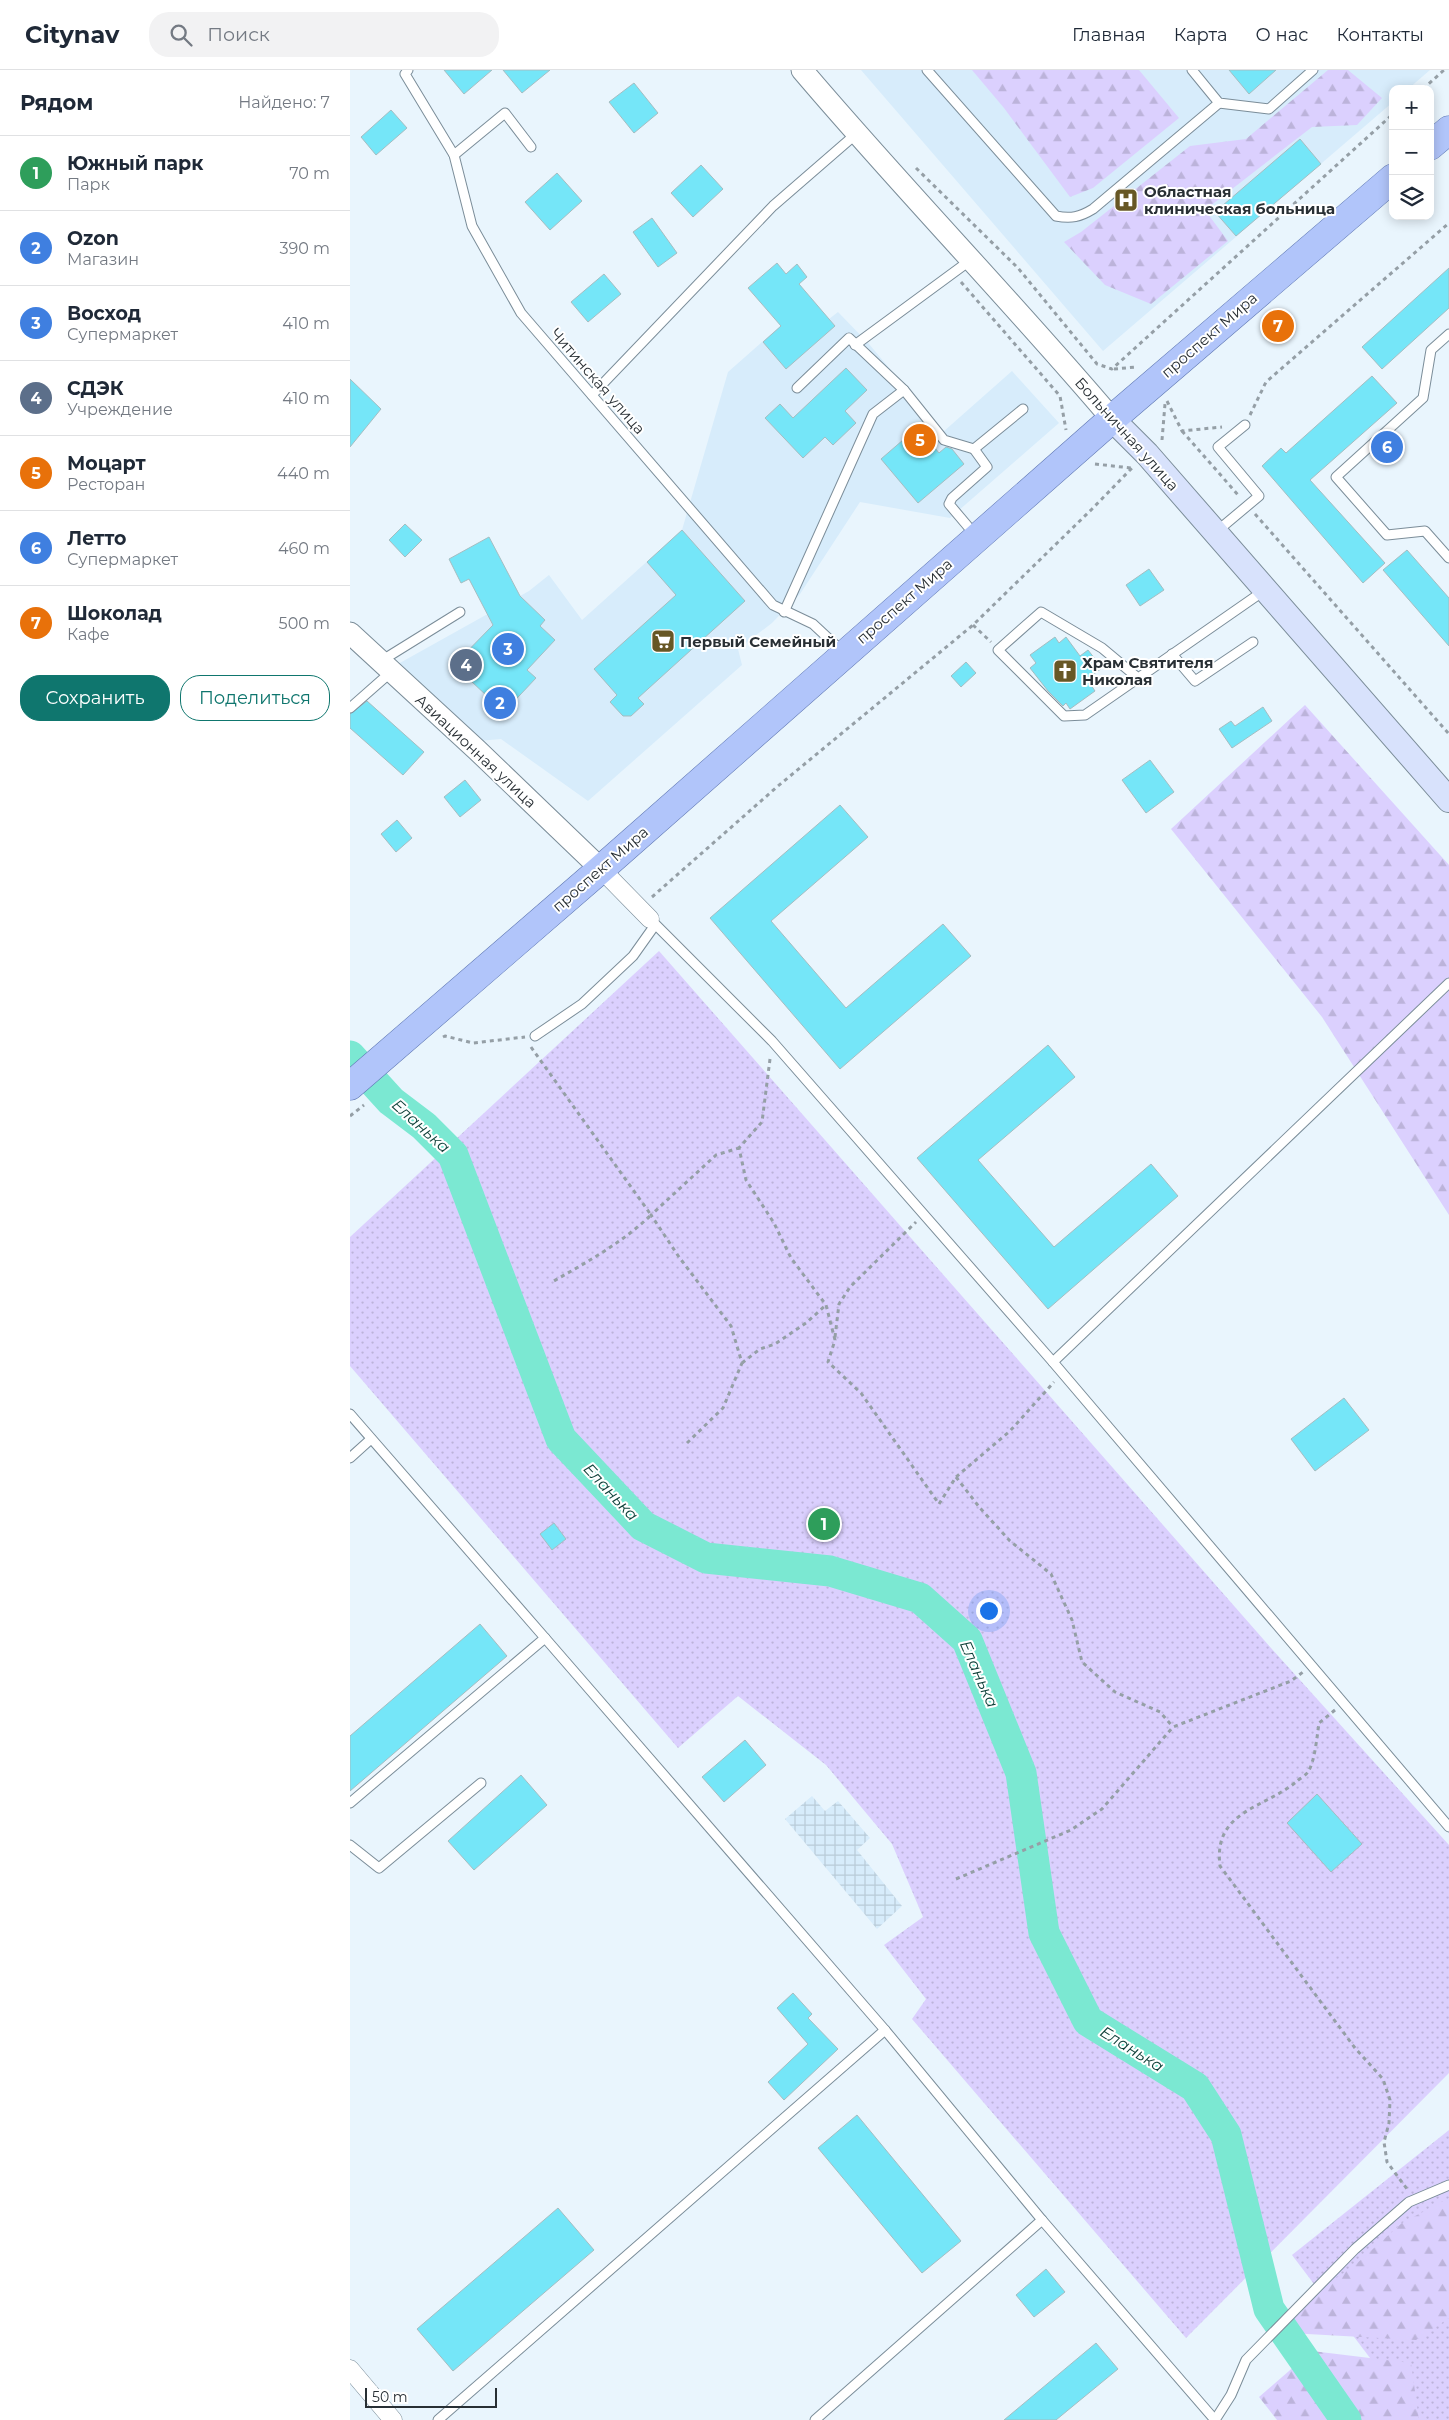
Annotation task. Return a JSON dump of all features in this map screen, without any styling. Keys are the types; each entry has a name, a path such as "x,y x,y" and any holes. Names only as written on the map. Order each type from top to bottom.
{"main road":[{"path":"1434,143 1449,130"},
{"name":"проспект Мира","path":"350,1086 601,869 844,653 1112,419 1389,181"},
{"name":"Больничная улица","path":"1112,419 1147,454 1214,534 1449,800"}],"street":[{"name":"Больничная улица","path":"802,70 856,134 972,259 1112,419"},
{"name":"Авиационная улица","path":"350,633 477,750 601,869"},
{"path":"601,869 648,918"},
{"path":"350,2368 394,2420"}],"lane":[{"path":"927,70 1056,216 1070,219 1082,216 1093,209 1219,103"},
{"path":"1192,70 1219,103 1269,109 1313,70"},
{"name":"Читинская улица","path":"406,72 454,155 472,226 521,313 773,604 784,612 813,624 844,653"},
{"path":"454,155 505,113 532,147"},
{"path":"592,395 773,206 856,134"},
{"path":"855,345 972,259"},
{"path":"1449,334 1431,350 1423,398 1336,477 1387,535 1425,531 1449,558"},
{"path":"797,388 849,338 904,390 944,440 974,450 987,467 952,498 949,504 977,537"},
{"path":"784,612 873,414 904,390"},
{"path":"974,450 1023,409"},
{"path":"1214,534 1259,496 1218,447 1245,424"},
{"path":"1138,678 1102,648 1041,612 998,650 1064,716 1085,715 1265,590"},
{"path":"350,708 386,667 460,612"},
{"path":"1172,654 1195,681 1253,642"},
{"path":"535,1036 582,1004 632,956 648,918 772,1041 1053,1362 1449,1827"},
{"path":"1053,1362 1449,983"},
{"path":"350,1414 885,2030 1042,2220 1215,2420 1231,2395 1246,2360 1355,2249 1409,2202 1449,2185"},
{"path":"350,1458 371,1439"},
{"path":"350,1803 545,1638"},
{"path":"350,1845 379,1868 481,1784"},
{"path":"438,2420 885,2030"},
{"path":"815,2420 1042,2220"}],"path":[{"path":"1427,85 1444,70"},
{"path":"1112,369 1389,118"},
{"path":"910,161 1018,268 1097,364 1112,369 1138,367"},
{"path":"1182,431 1245,424 1266,382 1449,223"},
{"path":"1060,396 1066,433"},
{"path":"1162,441 1165,398 1182,431 1449,734"},
{"path":"648,918 778,786 973,625 1092,510 1132,468 1090,464"},
{"path":"973,625 998,650"},
{"path":"445,1036 473,1043 535,1036"},
{"path":"535,1036 530,1043 532,1050 679,1257 731,1326 742,1363"},
{"path":"552,1282 592,1260 627,1237 716,1155 739,1148 762,1122 772,1041"},
{"path":"739,1148 746,1180 774,1222 791,1258 826,1305 835,1340"},
{"path":"924,1215 850,1287 839,1304 835,1340 828,1362 861,1393 939,1504 956,1477 1010,1431 1062,1373"},
{"path":"687,1444 723,1408 742,1363 760,1349 775,1344 806,1323 826,1305"},
{"path":"956,1477 980,1508 1010,1541 1051,1574 1072,1620 1082,1662 1115,1692 1160,1712 1173,1727"},
{"path":"956,1879 1071,1830 1102,1809 1173,1727 1291,1681 1311,1665"},
{"path":"1344,1704 1319,1723 1315,1749 1308,1772 1286,1790 1246,1810 1225,1830 1218,1848 1220,1866 1355,2048 1383,2079 1390,2100 1389,2123 1384,2142 1387,2162 1416,2199"}],"shaded area":[{"name":"Областная клиническая больница","path":"861,70 1430,70 1413,85 1389,85 1389,105 1103,351"},
{"path":"811,299 829,319 838,312 869,344 943,432 1012,371 1059,423 950,518 860,502 800,594 772,623 738,649 742,665 588,801 501,739 478,741 398,664 529,591 549,575 582,620 682,530 728,372"},
{"path":"812,1796 825,1811 838,1801 870,1838 857,1850 902,1906 877,1929 785,1819"}],"green space":[{"path":"972,70 1139,70 1179,118 1093,188 1070,197 1004,108"},
{"path":"1328,70 1348,70 1382,98 1357,125 1312,127 1205,210 1228,241 1151,304 1105,285 1064,242 1081,232 1190,146 1246,139"},
{"path":"1305,705 1449,865 1449,1215 1322,1017 1171,829"},
{"path":"659,951 1271,1648 1449,1845 1449,2073 1186,2338 912,2019 926,1999 884,1945 923,1917 892,1844 826,1765 738,1696 678,1748 350,1366 350,1237"},
{"path":"1449,2130 1449,2420 1417,2420 1292,2255"},
{"path":"1449,2198 1449,2318 1416,2340 1289,2333 1285,2325 1303,2301 1355,2265 1402,2223"},
{"path":"1312,2351 1411,2363 1419,2420 1277,2420 1259,2397"}],"building":[{"path":"444,70 492,70 464,94"},
{"path":"503,70 550,70 522,93"},
{"path":"1229,70 1276,70 1249,94"},
{"path":"634,83 658,113 634,133 609,102"},
{"path":"391,110 407,128 376,155 361,137"},
{"path":"1300,139 1321,164 1236,236 1215,212"},
{"path":"701,165 723,189 693,217 671,193"},
{"path":"557,173 582,201 550,230 525,202"},
{"path":"652,218 677,253 658,267 633,232"},
{"path":"777,263 786,274 797,264 807,277 799,284 835,326 786,369 763,342 781,326 748,288"},
{"path":"1449,268 1449,308 1382,369 1362,347"},
{"path":"604,274 621,294 588,322 571,302"},
{"path":"846,368 867,390 845,411 856,423 833,445 825,437 803,458 765,418 780,404 793,418"},
{"path":"1372,376 1397,403 1310,480 1385,563 1363,583 1262,466 1281,448 1286,453"},
{"path":"350,379 381,409 350,447"},
{"path":"918,427 939,453 946,447 952,449 964,464 918,503 881,459"},
{"path":"405,524 422,540 405,557 389,540"},
{"name":"Первый Семейный","path":"682,530 745,601 638,698 644,704 631,716 623,716 610,702 617,695 594,669 676,595 647,562"},
{"path":"489,537 520,596 545,620 540,626 555,640 527,670 536,678 504,712 454,665 493,625 469,579 461,583 449,559"},
{"path":"1407,550 1449,598 1449,646 1383,570"},
{"path":"1149,569 1164,590 1140,606 1126,585"},
{"name":"Храм Святителя Николая","path":"1055,637 1059,643 1066,637 1080,656 1088,650 1102,668 1087,679 1095,691 1070,709 1066,703 1063,706 1048,691 1030,668 1036,663 1030,655"},
{"path":"966,662 976,673 961,687 951,676"},
{"path":"367,701 424,752 403,775 350,728 350,714"},
{"path":"1263,707 1272,721 1232,748 1219,729 1231,721 1235,726"},
{"path":"1150,760 1174,792 1146,813 1122,780"},
{"path":"465,780 481,800 460,817 444,797"},
{"path":"840,805 868,837 771,921 846,1008 943,924 971,956 840,1069 710,918"},
{"path":"397,820 412,838 396,852 381,834"},
{"path":"1048,1045 1075,1077 978,1160 1054,1247 1151,1164 1178,1196 1048,1309 917,1158"},
{"path":"1344,1398 1369,1430 1315,1471 1291,1439"},
{"path":"554,1523 566,1539 552,1550 540,1534"},
{"path":"480,1624 507,1656 350,1791 350,1736"},
{"path":"745,1740 766,1765 724,1802 702,1777"},
{"path":"521,1775 547,1805 474,1870 448,1841"},
{"path":"1317,1794 1362,1844 1331,1872 1287,1823"},
{"path":"793,1993 812,2014 808,2018 838,2049 784,2100 768,2082 808,2044 777,2008"},
{"path":"857,2115 961,2241 922,2273 818,2148"},
{"path":"558,2208 594,2250 453,2371 417,2329"},
{"path":"1046,2269 1065,2292 1034,2317 1016,2295"},
{"path":"1096,2343 1118,2369 1056,2420 1004,2420"}],"waterway":[{"name":"Еланька","path":"350,1056 391,1101 424,1126 453,1155 561,1439 643,1526 706,1558 830,1571 920,1598 967,1640 1021,1773 1044,1933 1088,2021 1195,2087 1226,2135 1269,2309 1346,2420"}],"place":[{"name":"Областная клиническая больница","path":"1126,200"},
{"name":"Шоколад","path":"1278,326"},
{"name":"Моцарт","path":"920,440"},
{"name":"Летто","path":"1387,447"},
{"name":"Первый Семейный","path":"663,641"},
{"name":"Восход","path":"508,649"},
{"name":"СДЭК","path":"466,665"},
{"name":"Храм Святителя Николая","path":"1065,671"},
{"name":"Ozon","path":"500,703"},
{"name":"Южный парк","path":"824,1524"}]}
